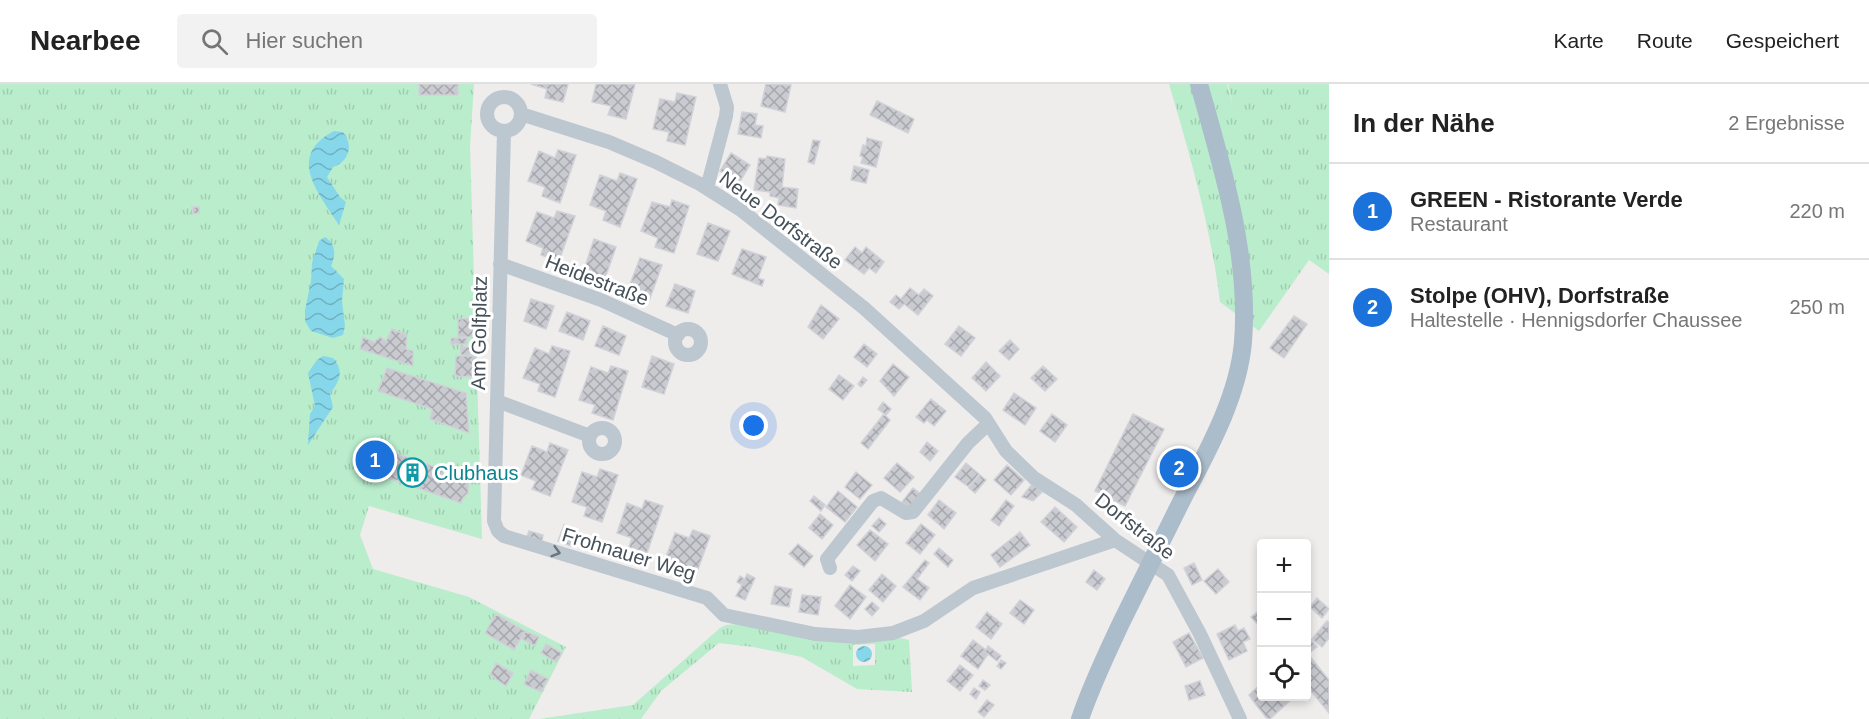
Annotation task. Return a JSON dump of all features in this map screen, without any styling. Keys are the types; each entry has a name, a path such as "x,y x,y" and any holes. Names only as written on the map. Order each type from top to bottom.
{"main road":[{"path":"1080,719 1092,685 1150,562 1210,444 1234,387 1242,344 1244,313 1241,256 1221,165 1199,84"}],"street":[{"path":"707,188 726,116 727,107 720,84"},
{"name":"Neue Dorfstraße","path":"504,131 493,126 487,113 492,102 505,91 515,101 521,114 609,142 656,162 707,188 741,210 903,342"},
{"path":"504,131 516,126 521,114"},
{"name":"Am Golfplatz","path":"501,533 494,521 504,131"},
{"name":"Heidestraße","path":"500,264 600,300 678,335"},
{"name":"Dorfstraße","path":"903,342 979,413 1006,451 1034,478 1076,505 1115,540 1168,575 1200,634 1240,719"},
{"path":"497,401 590,436"},
{"path":"830,568 827,559 873,501 881,498 910,514 968,443 988,424"},
{"name":"Frohnauer Weg","path":"501,533 507,538 707,598 724,615 815,634 858,637 893,633 924,621 973,588 1115,540"}],"green space":[{"path":"0,84 474,84 470,146 482,539 369,506 360,535 373,569 469,597 566,647 529,719 0,719"},
{"path":"1169,84 1227,84 1233,107 1228,84 1329,84 1329,274 1309,260 1259,331 1220,302 1205,219"},
{"path":"738,624 877,641 900,638 909,640 912,692 857,689 802,657 719,643 661,691 641,719 539,719 633,705 726,625","holes":["875,644 875,665 853,666 853,645"]}],"water":[{"path":"334,131 343,132 349,147 346,157 333,167 327,177 346,202 339,225 316,188 309,163 312,152 320,141"},
{"path":"325,237 334,250 331,266 344,279 342,301 345,326 343,335 333,338 311,331 305,321 312,263 319,241"},
{"path":"323,356 333,358 340,372 330,394 333,407 308,445 310,414 315,406 308,373 317,360"},
{"path":"864,646 870,648 872,654 870,660 864,662 858,660 856,654 858,648"}],"building":[{"path":"419,84 458,84 458,95 419,95"},
{"path":"531,84 568,84 563,102 545,98 547,89"},
{"path":"596,84 635,84 626,119 608,115 611,106 592,102"},
{"path":"766,84 791,85 785,112 761,106"},
{"path":"677,93 696,97 685,145 667,141 669,132 653,129 660,99 675,102"},
{"path":"877,101 914,119 908,133 870,115"},
{"path":"742,112 757,114 755,125 763,126 761,138 738,134"},
{"path":"867,138 882,142 876,167 861,163 863,157 860,156 863,145 866,146"},
{"path":"813,140 820,141 814,164 808,162"},
{"path":"558,150 576,155 560,203 542,196 545,187 528,181 539,151 555,158"},
{"path":"731,153 750,165 739,183 720,171"},
{"path":"767,156 785,159 782,187 798,189 796,208 778,205 779,198 770,196 770,192 754,190 759,158 766,159"},
{"path":"854,166 869,170 866,183 851,180"},
{"path":"620,173 637,179 620,227 603,220 606,211 590,205 600,175 617,181"},
{"path":"672,200 689,206 674,253 655,247 658,238 641,231 652,202 670,207"},
{"path":"192,207 199,207 199,213 193,214"},
{"path":"557,211 575,216 559,261 541,255 543,248 526,241 537,212 554,218"},
{"path":"708,223 730,231 718,261 697,254"},
{"path":"594,239 616,247 605,278 584,270"},
{"path":"855,247 862,253 866,247 884,262 876,273 869,268 864,274 845,260"},
{"path":"742,249 766,257 758,278 764,280 762,286 732,274"},
{"path":"640,258 662,265 649,301 627,292"},
{"path":"675,284 695,291 688,313 666,306"},
{"path":"910,288 919,295 924,289 933,296 918,315 904,304 899,309 890,302 896,295 901,299"},
{"path":"531,299 554,306 546,329 524,321"},
{"path":"821,305 839,319 823,339 808,327"},
{"path":"567,312 590,321 583,340 559,331"},
{"path":"1294,316 1307,324 1284,358 1270,348"},
{"path":"475,318 475,337 458,337 458,319"},
{"path":"603,326 626,336 619,355 595,346"},
{"path":"959,326 975,338 961,356 945,344"},
{"path":"392,329 407,335 406,349 413,351 413,366 360,349 363,337 374,342 380,337 386,341"},
{"path":"451,338 467,338 467,344 451,344"},
{"path":"1010,340 1019,349 1009,360 999,351"},
{"path":"864,344 877,354 867,367 854,357"},
{"path":"552,346 570,351 555,397 538,391 540,384 523,378 535,348 549,354"},
{"path":"461,347 470,347 470,355 461,355"},
{"path":"456,356 476,356 475,377 455,376"},
{"path":"652,356 674,364 664,394 642,387"},
{"path":"986,362 1000,376 986,391 972,378"},
{"path":"893,364 909,377 894,396 880,381"},
{"path":"611,366 628,371 613,420 592,413 595,405 579,400 591,367 608,373"},
{"path":"1043,366 1057,379 1045,391 1031,378"},
{"path":"387,368 466,393 469,433 430,419 432,409 378,391"},
{"path":"839,375 854,386 843,400 829,389"},
{"path":"863,377 867,380 861,387 858,384"},
{"path":"1014,393 1036,408 1025,425 1003,410"},
{"path":"931,399 946,411 934,426 927,420 924,423 916,417"},
{"path":"883,402 891,409 886,415 878,409"},
{"path":"884,414 890,420 868,449 861,443"},
{"path":"1052,414 1067,425 1055,442 1040,431"},
{"path":"1133,414 1164,429 1125,506 1095,491"},
{"path":"927,442 938,451 930,461 920,452"},
{"name":"Clubhaus","path":"367,443 469,479 468,493 461,503 357,467 359,454"},
{"path":"550,443 568,450 550,496 532,489 536,481 521,475 532,446 547,452"},
{"path":"897,463 914,477 900,492 884,478"},
{"path":"966,463 979,474 969,487 955,477"},
{"path":"1007,465 1024,480 1011,495 994,480"},
{"path":"600,469 618,475 602,522 584,516 587,507 572,502 582,472 597,477"},
{"path":"856,472 872,485 860,499 845,487"},
{"path":"980,475 986,480 975,493 969,488"},
{"path":"1032,484 1042,492 1033,501 1022,497"},
{"path":"913,488 922,495 911,509 902,502"},
{"path":"838,491 857,507 845,522 826,507"},
{"path":"814,496 825,505 821,511 810,501"},
{"path":"645,500 663,506 647,553 629,547 632,538 617,533 627,503 642,509"},
{"path":"939,500 956,513 944,529 928,515"},
{"path":"1006,500 1014,506 999,526 991,520"},
{"path":"1055,507 1077,527 1064,542 1041,522"},
{"path":"820,514 833,525 822,539 809,528"},
{"path":"879,518 886,524 879,532 872,526"},
{"path":"921,524 935,535 920,554 906,543"},
{"path":"564,525 577,530 571,546 558,541"},
{"path":"693,530 710,536 693,583 676,576 679,568 664,562 675,533 689,538"},
{"path":"870,530 888,544 875,561 857,545"},
{"path":"529,531 543,535 542,541 527,536"},
{"path":"1020,532 1030,545 1000,567 991,555"},
{"path":"798,544 813,556 804,567 789,554"},
{"path":"939,548 953,560 948,567 934,554"},
{"path":"925,560 929,563 917,579 929,588 920,600 903,587"},
{"path":"1194,563 1202,580 1192,585 1184,568"},
{"path":"853,566 860,571 852,581 845,575"},
{"path":"1218,569 1229,582 1216,594 1204,581"},
{"path":"1094,570 1105,579 1097,590 1086,582"},
{"path":"747,574 755,578 745,600 736,596 742,585 737,582 740,576 745,579"},
{"path":"882,574 896,586 883,602 869,590"},
{"path":"850,585 866,597 850,619 835,606"},
{"path":"775,586 792,589 789,607 771,604"},
{"path":"802,595 821,597 818,615 799,612"},
{"path":"1317,598 1329,609 1322,618 1311,606"},
{"path":"1020,600 1034,610 1024,624 1010,613"},
{"path":"872,602 879,608 872,616 865,609"},
{"path":"987,612 1002,624 991,639 976,627"},
{"path":"1257,612 1257,624 1251,617"},
{"path":"496,614 525,631 514,650 485,633"},
{"path":"1327,621 1329,622 1329,638 1322,647 1312,639"},
{"path":"1235,625 1238,631 1244,628 1250,639 1243,642 1247,651 1229,660 1217,634"},
{"path":"525,631 539,637 535,646 522,639"},
{"path":"1189,633 1203,658 1186,667 1173,642"},
{"path":"973,640 986,650 988,646 1001,656 997,661 988,654 978,669 961,656"},
{"path":"1311,640 1317,647 1311,652"},
{"path":"546,644 562,653 556,662 541,653"},
{"path":"1311,658 1329,680 1329,713 1311,691"},
{"path":"1001,660 1006,663 1001,669 997,666"},
{"path":"496,663 513,673 506,686 490,675"},
{"path":"960,665 973,675 960,691 947,681"},
{"path":"531,670 548,679 541,692 524,684"},
{"path":"983,680 990,685 985,690 979,686"},
{"path":"1200,681 1205,695 1189,700 1185,686"},
{"path":"974,688 980,692 976,699 970,694"},
{"path":"1257,688 1257,701 1290,701 1270,719 1267,719 1249,695"},
{"path":"987,700 994,705 984,717 978,712"}],"place":[{"name":"GREEN - Ristorante Verde","path":"375,460"},
{"name":"Stolpe (OHV), Dorfstraße","path":"1179,468"},
{"name":"Clubhaus","path":"413,473"}]}
